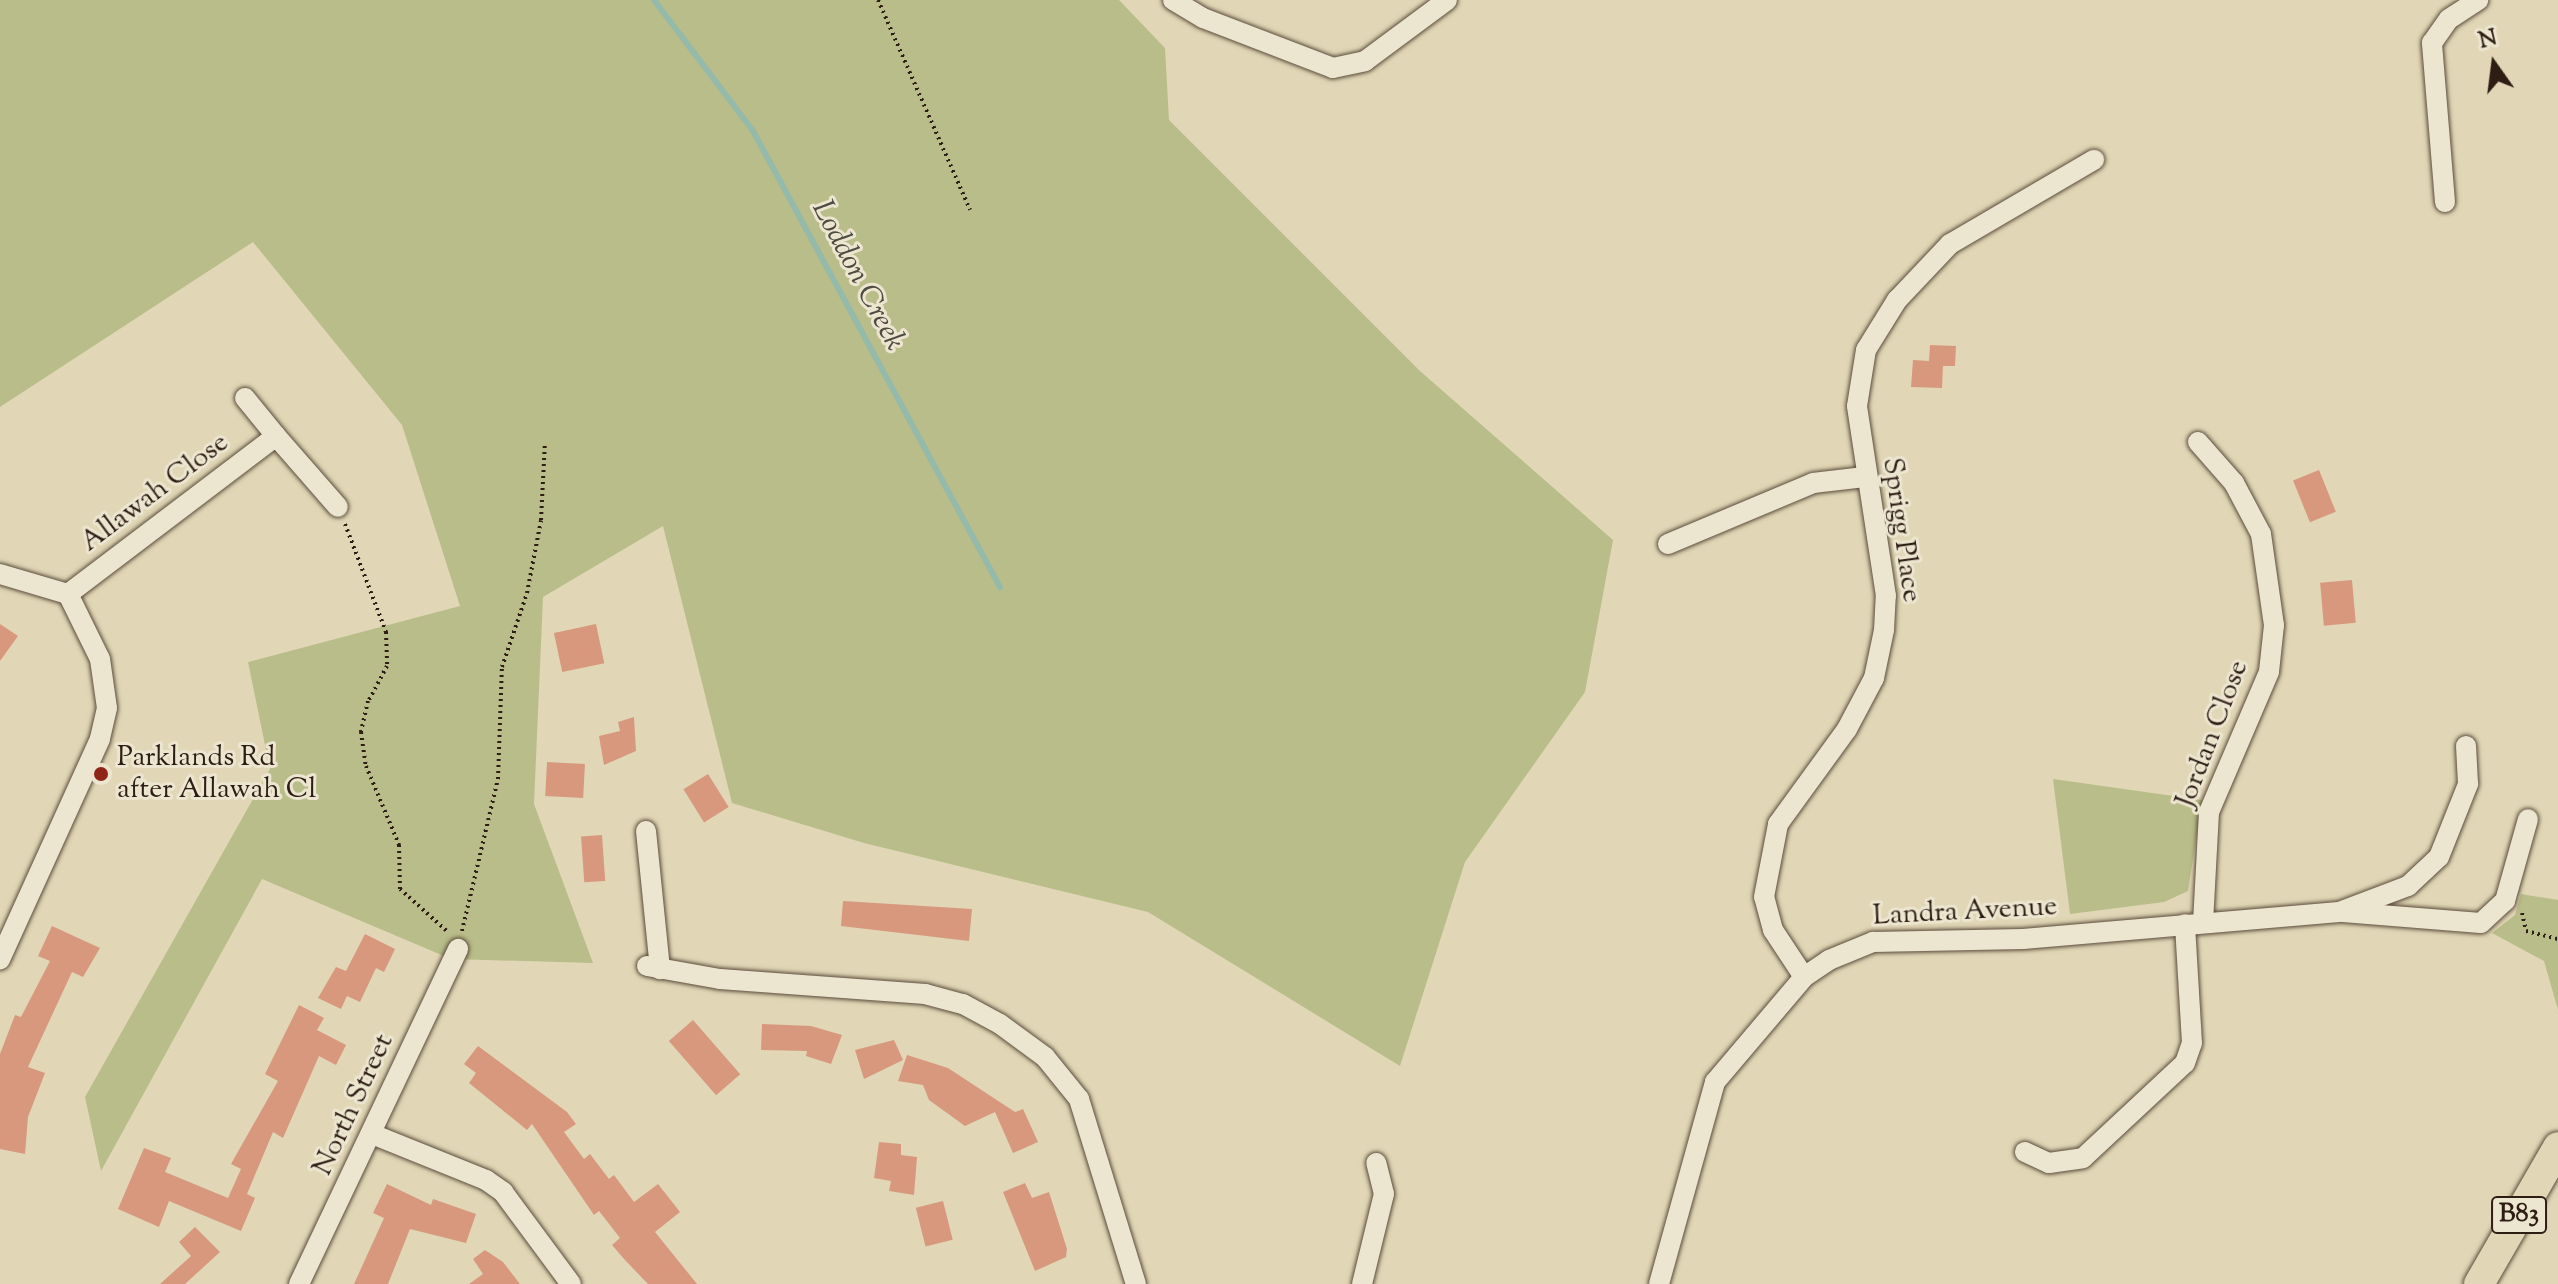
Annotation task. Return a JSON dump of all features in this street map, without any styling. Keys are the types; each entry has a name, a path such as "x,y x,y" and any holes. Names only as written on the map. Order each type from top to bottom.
{"main road":[{"name":"B83","path":"2479,1284 2558,1147"},
{"name":"B83","path":"2501,1284 2558,1184"}],"street":[{"path":"1173,0 1333,68 1365,61 1447,0"},
{"path":"2445,202 2432,43 2449,19 2478,0"},
{"name":"Sprigg Place","path":"1804,977 1773,930 1764,897 1768,859 1778,824 1847,729 1874,678 1886,596 1865,477 1857,406 1866,350 1897,300 1950,244 2094,160"},
{"name":"Allawah Close","path":"245,398 338,507"},
{"name":"Allawah Close","path":"68,594 276,436"},
{"name":"Jordan Close","path":"2025,1152 2049,1163 2083,1158 2185,1063 2192,1043 2194,923 2209,812 2269,672 2274,625 2261,534 2234,483 2198,442"},
{"path":"1668,544 1813,483 1865,477"},
{"path":"0,574 68,594 100,659 107,708 100,739 0,959"},
{"name":"Landra Avenue","path":"2339,912 2408,886 2439,857 2468,784 2466,746"},
{"name":"Landra Avenue","path":"1659,1284 1715,1082 1804,977 1873,942 2023,939 2339,912 2481,923 2505,901 2528,819"},
{"path":"646,831 654,967 925,994 963,1004 1000,1024 1045,1057 1079,1099 1136,1284"},
{"name":"North Street","path":"299,1284 458,949"},
{"path":"372,1134 486,1180 571,1284"},
{"path":"1362,1284 1384,1194 1376,1163"}],"path":[{"path":"878,0 970,210"},
{"path":"458,949 498,779 502,667 538,534 545,442"},
{"path":"338,507 386,632 387,666 368,701 361,732 366,766 399,845 400,889 446,928 458,949"},
{"path":"2523,903 2523,929 2558,939"}],"green space":[{"path":"0,0 1119,0 1165,48 1169,120 1420,371 1613,540 1585,692 1465,862 1400,1066 1148,912 864,843 732,803 663,526 543,597 534,804 593,963 451,959 262,879 101,1171 85,1097 270,769 248,662 460,606 402,425 253,242 0,407"},
{"path":"2053,779 2202,800 2188,891 2164,902 2070,914"},
{"path":"2521,894 2558,900 2558,1010 2544,961 2492,933 2515,915"}],"building":[{"path":"1930,345 1956,346 1955,366 1943,366 1942,388 1911,387 1913,360 1929,361"},
{"path":"2319,470 2336,512 2310,522 2293,480"},
{"path":"2352,580 2356,623 2324,626 2320,583"},
{"path":"0,624 18,636 0,661"},
{"path":"596,624 604,663 562,672 554,633"},
{"path":"634,717 636,751 604,765 599,736 620,731 618,722"},
{"path":"547,762 585,764 583,798 545,796"},
{"path":"708,774 729,807 704,822 683,789"},
{"path":"602,835 605,881 584,882 581,836"},
{"path":"843,901 972,909 969,941 841,926"},
{"path":"52,926 100,948 83,977 72,972 28,1067 45,1073 28,1117 25,1154 0,1149 0,1054 15,1015 21,1017 50,961 38,956"},
{"path":"365,934 395,949 384,972 376,968 360,1002 347,996 341,1009 318,998 336,967 346,971"},
{"path":"299,1005 324,1018 317,1030 346,1045 336,1065 319,1056 283,1138 273,1132 247,1194 255,1198 241,1231 169,1201 159,1227 118,1209 144,1148 171,1158 165,1172 228,1198 241,1169 231,1164 278,1081 265,1074"},
{"path":"693,1020 740,1074 716,1095 669,1041"},
{"path":"762,1024 811,1026 842,1035 831,1064 806,1056 807,1051 761,1050"},
{"path":"894,1040 903,1060 864,1079 855,1050"},
{"path":"478,1046 567,1112 576,1124 564,1132 584,1159 590,1154 609,1179 614,1175 634,1202 658,1184 680,1212 655,1232 697,1284 648,1284 625,1260 612,1245 620,1238 599,1211 594,1215 532,1124 527,1130 469,1083 476,1073 464,1064"},
{"path":"907,1055 948,1068 1015,1112 1023,1109 1038,1142 1013,1153 995,1112 965,1126 929,1100 923,1085 898,1081"},
{"path":"879,1142 901,1144 901,1155 917,1157 914,1195 889,1191 891,1181 874,1178"},
{"path":"1025,1183 1032,1198 1049,1192 1067,1249 1066,1257 1035,1271 1003,1192"},
{"path":"387,1184 431,1205 433,1199 476,1214 466,1243 410,1229 388,1284 354,1284 384,1218 373,1213"},
{"path":"943,1201 953,1240 926,1247 916,1208"},
{"path":"195,1227 220,1252 185,1284 160,1284 191,1256 179,1242"},
{"path":"485,1250 503,1262 520,1284 469,1284 483,1274 473,1259"}],"waterway":[{"name":"Loddon Creek","path":"654,0 753,131 1000,587"}],"place":[{"name":"Parklands Rd after Allawah Cl","path":"101,774"}]}
